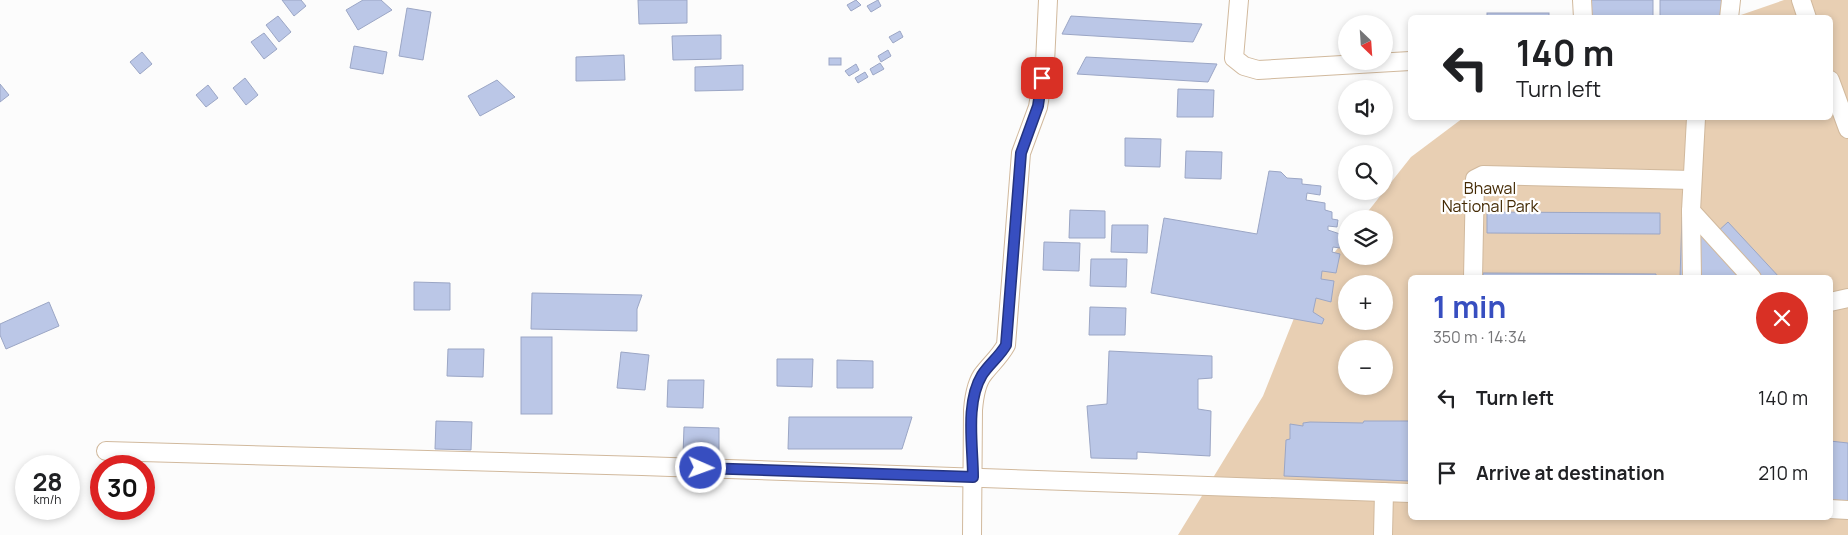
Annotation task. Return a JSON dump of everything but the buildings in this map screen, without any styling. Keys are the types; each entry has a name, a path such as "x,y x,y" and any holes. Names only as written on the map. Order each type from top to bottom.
{"street":[{"path":"972,535 973,410 975,392 982,374 999,357 1006,345 1021,153 1038,106 1044,63 1048,0"},
{"path":"1239,0 1234,58 1244,66 1258,70 1408,61"},
{"path":"1582,0 1583,15"},
{"path":"1729,15 1731,0"},
{"path":"1801,0 1806,15"},
{"path":"1833,88 1848,129"},
{"path":"1692,275 1691,211 1696,120"},
{"path":"1473,275 1475,179 1483,175 1692,180"},
{"path":"1691,211 1749,275"},
{"path":"1833,301 1848,298"},
{"path":"106,451 973,477 1408,493"},
{"path":"1383,535 1384,492"},
{"path":"1833,509 1848,510"}],"green space":[{"name":"Bhawal National Park","path":"1784,0 1848,0 1848,535 1178,535 1263,396 1306,288 1338,248 1338,265 1393,265 1393,210 1369,210 1377,200 1393,200 1393,180 1411,157 1460,120 1833,120 1833,15 1741,15"}],"route":[{"path":"701,468 973,477 973,410 975,392 982,374 999,357 1006,345 1021,153 1038,106 1042,78"}]}
